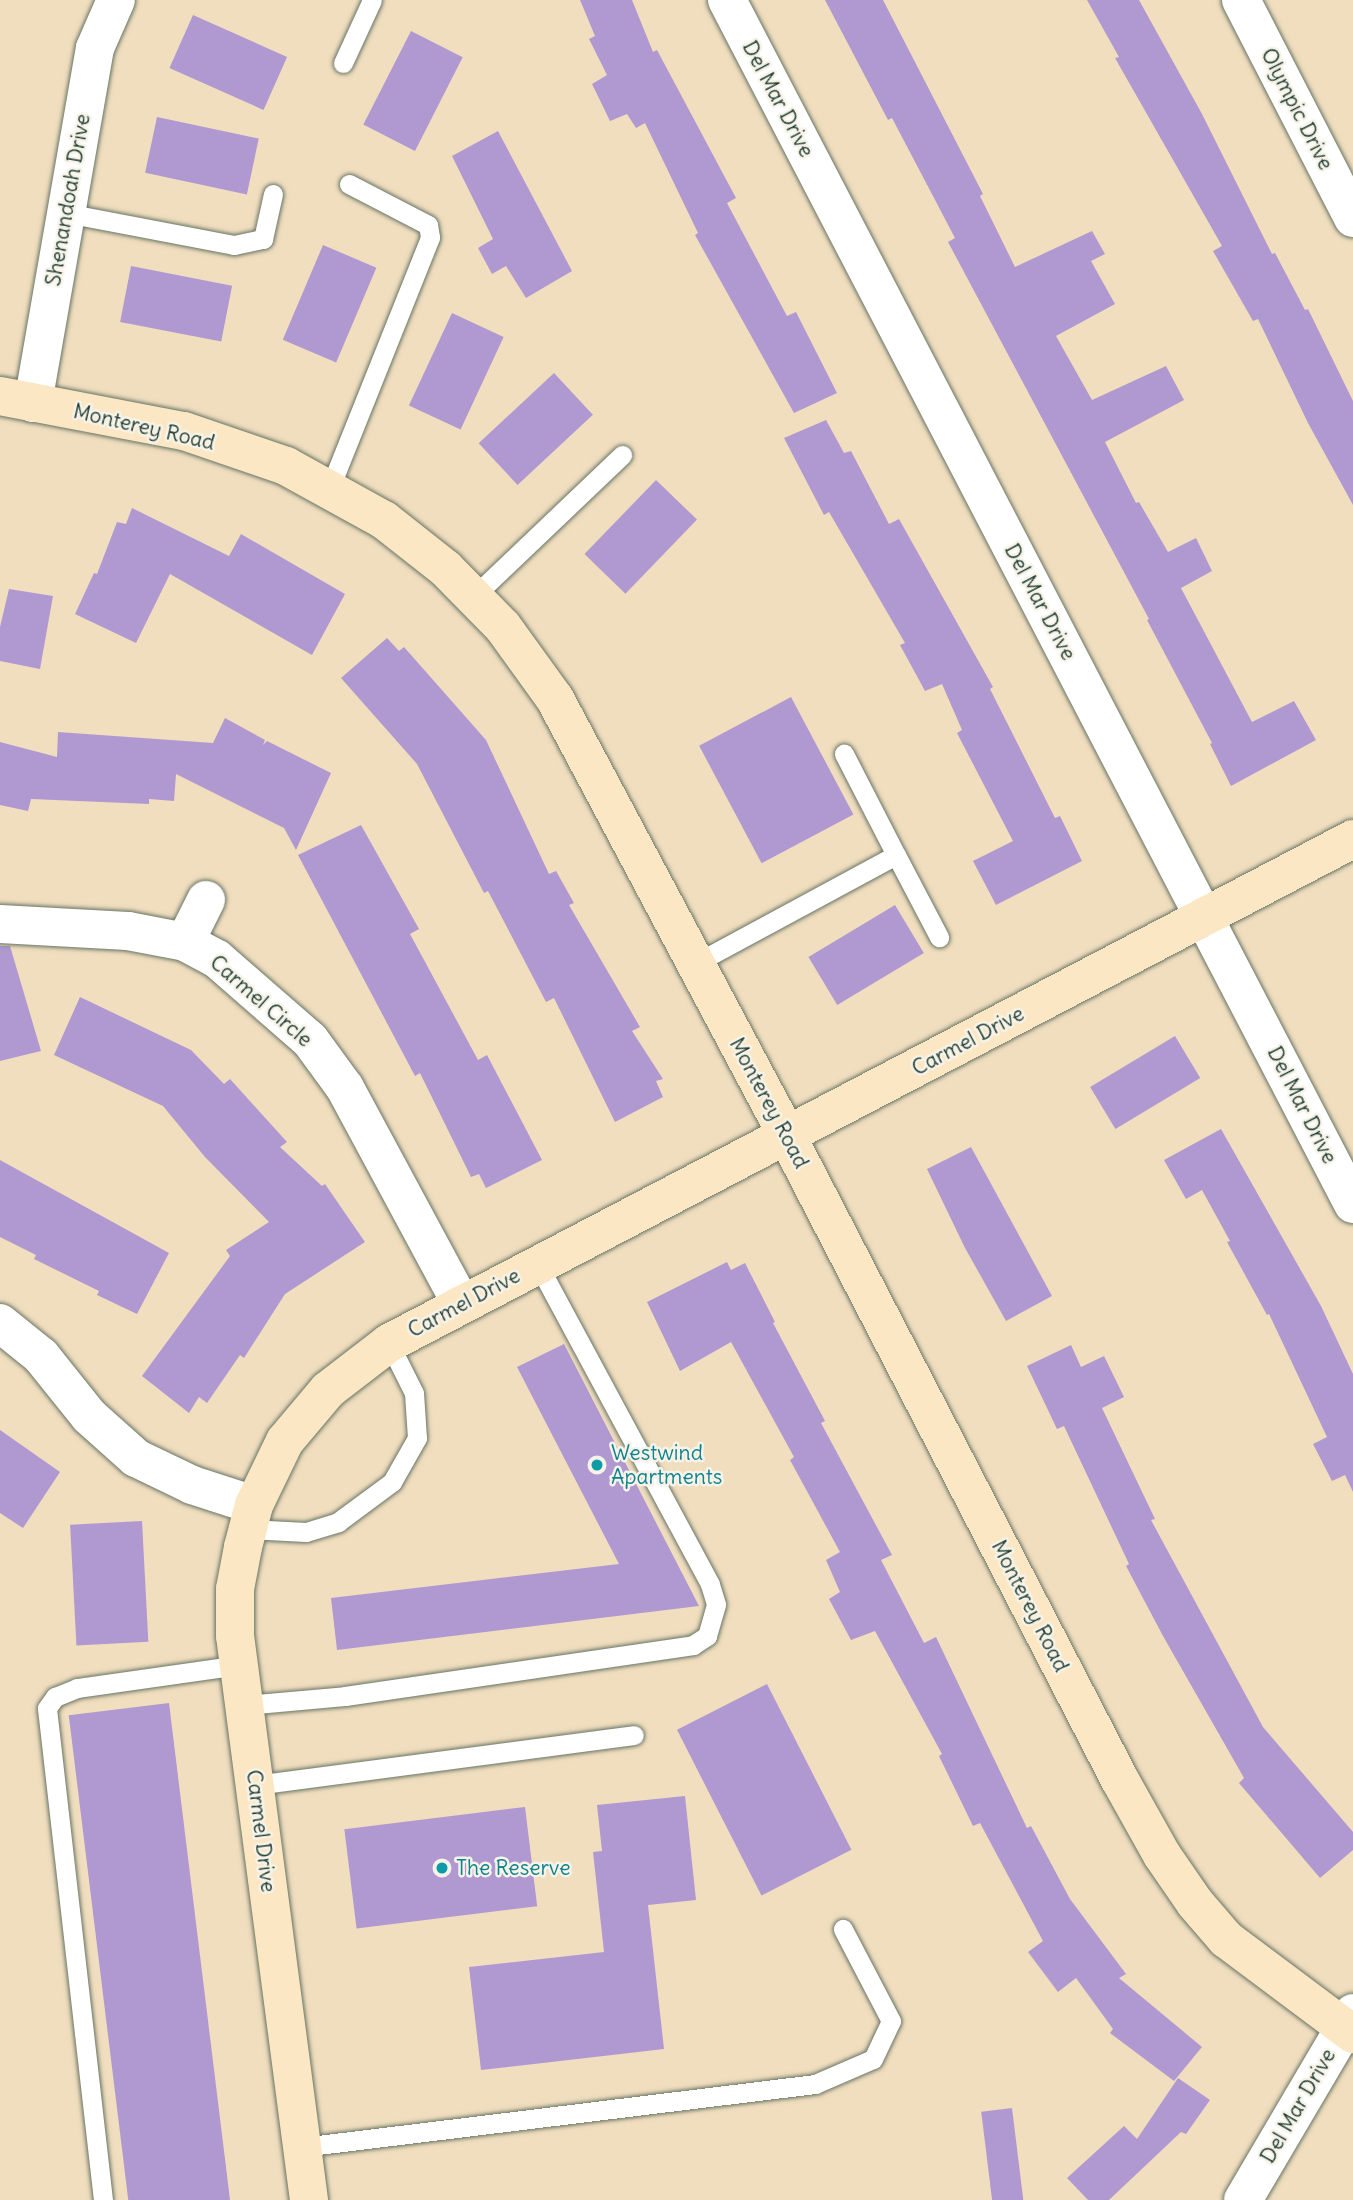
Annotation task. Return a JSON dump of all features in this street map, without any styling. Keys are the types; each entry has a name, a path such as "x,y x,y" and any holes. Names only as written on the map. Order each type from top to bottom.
{"street":[{"name":"Shenandoah Drive","path":"16,400 66,213 95,48 116,0"},
{"name":"Del Mar Drive","path":"727,0 1353,1204"},
{"name":"Olympic Drive","path":"1241,0 1353,218"},
{"name":"Monterey Road","path":"16,400 184,431 286,466 384,520 446,569 503,627 555,699 787,1136 1113,1768 1162,1855 1195,1903 1226,1939 1350,2025"},
{"name":"Carmel Drive","path":"309,2200 235,1636 235,1589 251,1517 285,1441 328,1390 389,1343 1353,839"},
{"path":"185,942 206,900"},
{"name":"Carmel Circle","path":"0,924 128,931 185,942 217,959 310,1040 345,1088 461,1303"},
{"path":"0,1323 41,1356 89,1416 136,1458 251,1517"},
{"name":"Del Mar Drive","path":"1243,2200 1350,2025"}],"lane":[{"path":"343,63 372,0"},
{"path":"330,490 430,237 428,225 349,184"},
{"path":"66,213 234,245 264,239 273,194"},
{"path":"473,597 622,455"},
{"path":"844,754 939,937"},
{"path":"696,963 896,855"},
{"path":"245,1705 345,1696 694,1646 707,1636 716,1604 710,1584 538,1264"},
{"path":"251,1517 306,1532 338,1522 392,1482 417,1438 414,1393 389,1343"},
{"path":"103,2200 47,1707 55,1697 77,1688 239,1665"},
{"path":"255,1784 634,1735"},
{"path":"302,2147 815,2084 873,2059 891,2021 843,1929"}],"building":[{"path":"580,0 632,0 653,52 657,50 736,198 727,203 787,316 796,312 837,393 794,413 695,235 698,233 645,123 636,128 627,114 610,121 592,84 607,75 589,39 595,36"},
{"path":"825,0 883,0 983,194 980,196 1015,267 1092,231 1105,254 1091,261 1115,304 1056,336 1092,400 1166,366 1184,400 1105,442 1136,503 1139,502 1168,552 1196,538 1212,571 1181,588 1252,722 1294,701 1316,740 1231,786 1210,744 1212,743 1147,620 1149,619 948,242 955,238 892,118 888,120"},
{"path":"1087,0 1139,0 1202,114 1272,254 1275,253 1305,310 1308,309 1353,401 1353,505 1308,423 1258,319 1253,321 1213,251 1222,246 1115,58 1119,57"},
{"path":"193,15 287,57 264,110 169,68"},
{"path":"411,31 463,57 415,151 363,125"},
{"path":"157,117 259,139 247,194 145,173"},
{"path":"498,131 572,271 526,298 506,266 492,274 478,248 493,239 452,156"},
{"path":"323,245 376,268 336,362 283,340"},
{"path":"131,266 232,286 221,342 120,322"},
{"path":"452,313 504,337 461,430 409,405"},
{"path":"554,373 593,415 518,485 479,443"},
{"path":"826,420 844,453 851,451 889,524 899,519 993,687 990,689 1055,818 1060,816 1082,861 996,905 973,861 1013,841 957,733 962,730 942,684 925,691 900,645 905,643 829,512 824,515 784,438"},
{"path":"656,480 697,520 625,594 584,554"},
{"path":"132,508 229,556 241,534 345,594 312,655 170,574 136,643 75,614 94,573 97,574 117,522 126,524"},
{"path":"9,589 53,596 40,669 0,661 0,627"},
{"path":"387,638 399,651 404,647 486,740 549,874 556,871 574,903 569,905 640,1027 632,1031 663,1079 656,1081 663,1097 615,1122 554,998 546,1002 488,891 484,893 417,764 341,678"},
{"path":"791,697 853,814 762,863 699,746"},
{"path":"225,718 265,740 263,745 267,741 331,773 296,850 284,828 176,774 174,801 149,799 149,804 31,799 28,811 0,805 0,742 57,757 58,732 213,743"},
{"path":"361,825 419,929 410,934 478,1060 487,1055 542,1160 486,1188 479,1174 471,1177 420,1073 415,1076 298,855"},
{"path":"895,905 924,953 837,1005 808,957"},
{"path":"0,946 10,946 41,1051 0,1061"},
{"path":"80,997 191,1050 224,1084 230,1079 287,1142 280,1147 322,1186 325,1184 365,1242 285,1294 244,1358 240,1355 207,1403 199,1397 189,1413 142,1376 230,1256 226,1250 269,1222 205,1157 163,1106 54,1055"},
{"path":"1175,1036 1200,1078 1115,1129 1090,1087"},
{"path":"1221,1129 1321,1306 1353,1374 1353,1492 1345,1475 1332,1481 1313,1444 1327,1437 1269,1314 1267,1315 1227,1242 1230,1241 1202,1190 1186,1199 1164,1160"},
{"path":"971,1147 1052,1296 1006,1321 965,1248 927,1169"},
{"path":"0,1160 169,1253 137,1314 97,1295 99,1291 34,1259 36,1255 0,1237"},
{"path":"727,1262 731,1270 745,1263 775,1322 773,1323 825,1421 821,1423 892,1555 881,1560 924,1643 936,1637 1027,1828 1031,1826 1070,1899 1126,1974 1119,1978 1202,2047 1174,2081 1110,2033 1113,2029 1076,1978 1058,1992 1028,1952 1043,1941 980,1823 973,1826 939,1756 942,1754 875,1631 851,1640 829,1599 840,1592 826,1560 840,1552 790,1460 794,1457 731,1342 680,1371 647,1302"},
{"name":"Westwind Apartments","path":"564,1344 699,1606 337,1650 331,1598 619,1564 517,1367"},
{"path":"1071,1345 1081,1367 1104,1356 1124,1397 1102,1408 1155,1519 1151,1520 1263,1727 1353,1832 1353,1850 1320,1878 1239,1783 1244,1778 1126,1566 1129,1564 1064,1426 1057,1429 1027,1366"},
{"path":"0,1430 60,1472 23,1528 0,1513"},
{"path":"142,1521 148,1642 76,1646 70,1525"},
{"path":"767,1684 851,1850 761,1896 677,1730"},
{"path":"169,1703 230,2200 128,2200 69,1715"},
{"path":"685,1796 696,1900 648,1905 664,2049 481,2070 469,1967 604,1952 593,1852 602,1851 597,1805"},
{"name":"The Reserve","path":"525,1807 537,1906 357,1928 344,1829"},
{"path":"1178,2078 1210,2100 1186,2134 1181,2132 1109,2200 1088,2200 1067,2178 1124,2126 1137,2139"},
{"path":"1012,2108 1023,2200 992,2200 981,2112"}],"place":[{"name":"Westwind Apartments","path":"597,1465"},
{"name":"The Reserve","path":"442,1868"}]}
